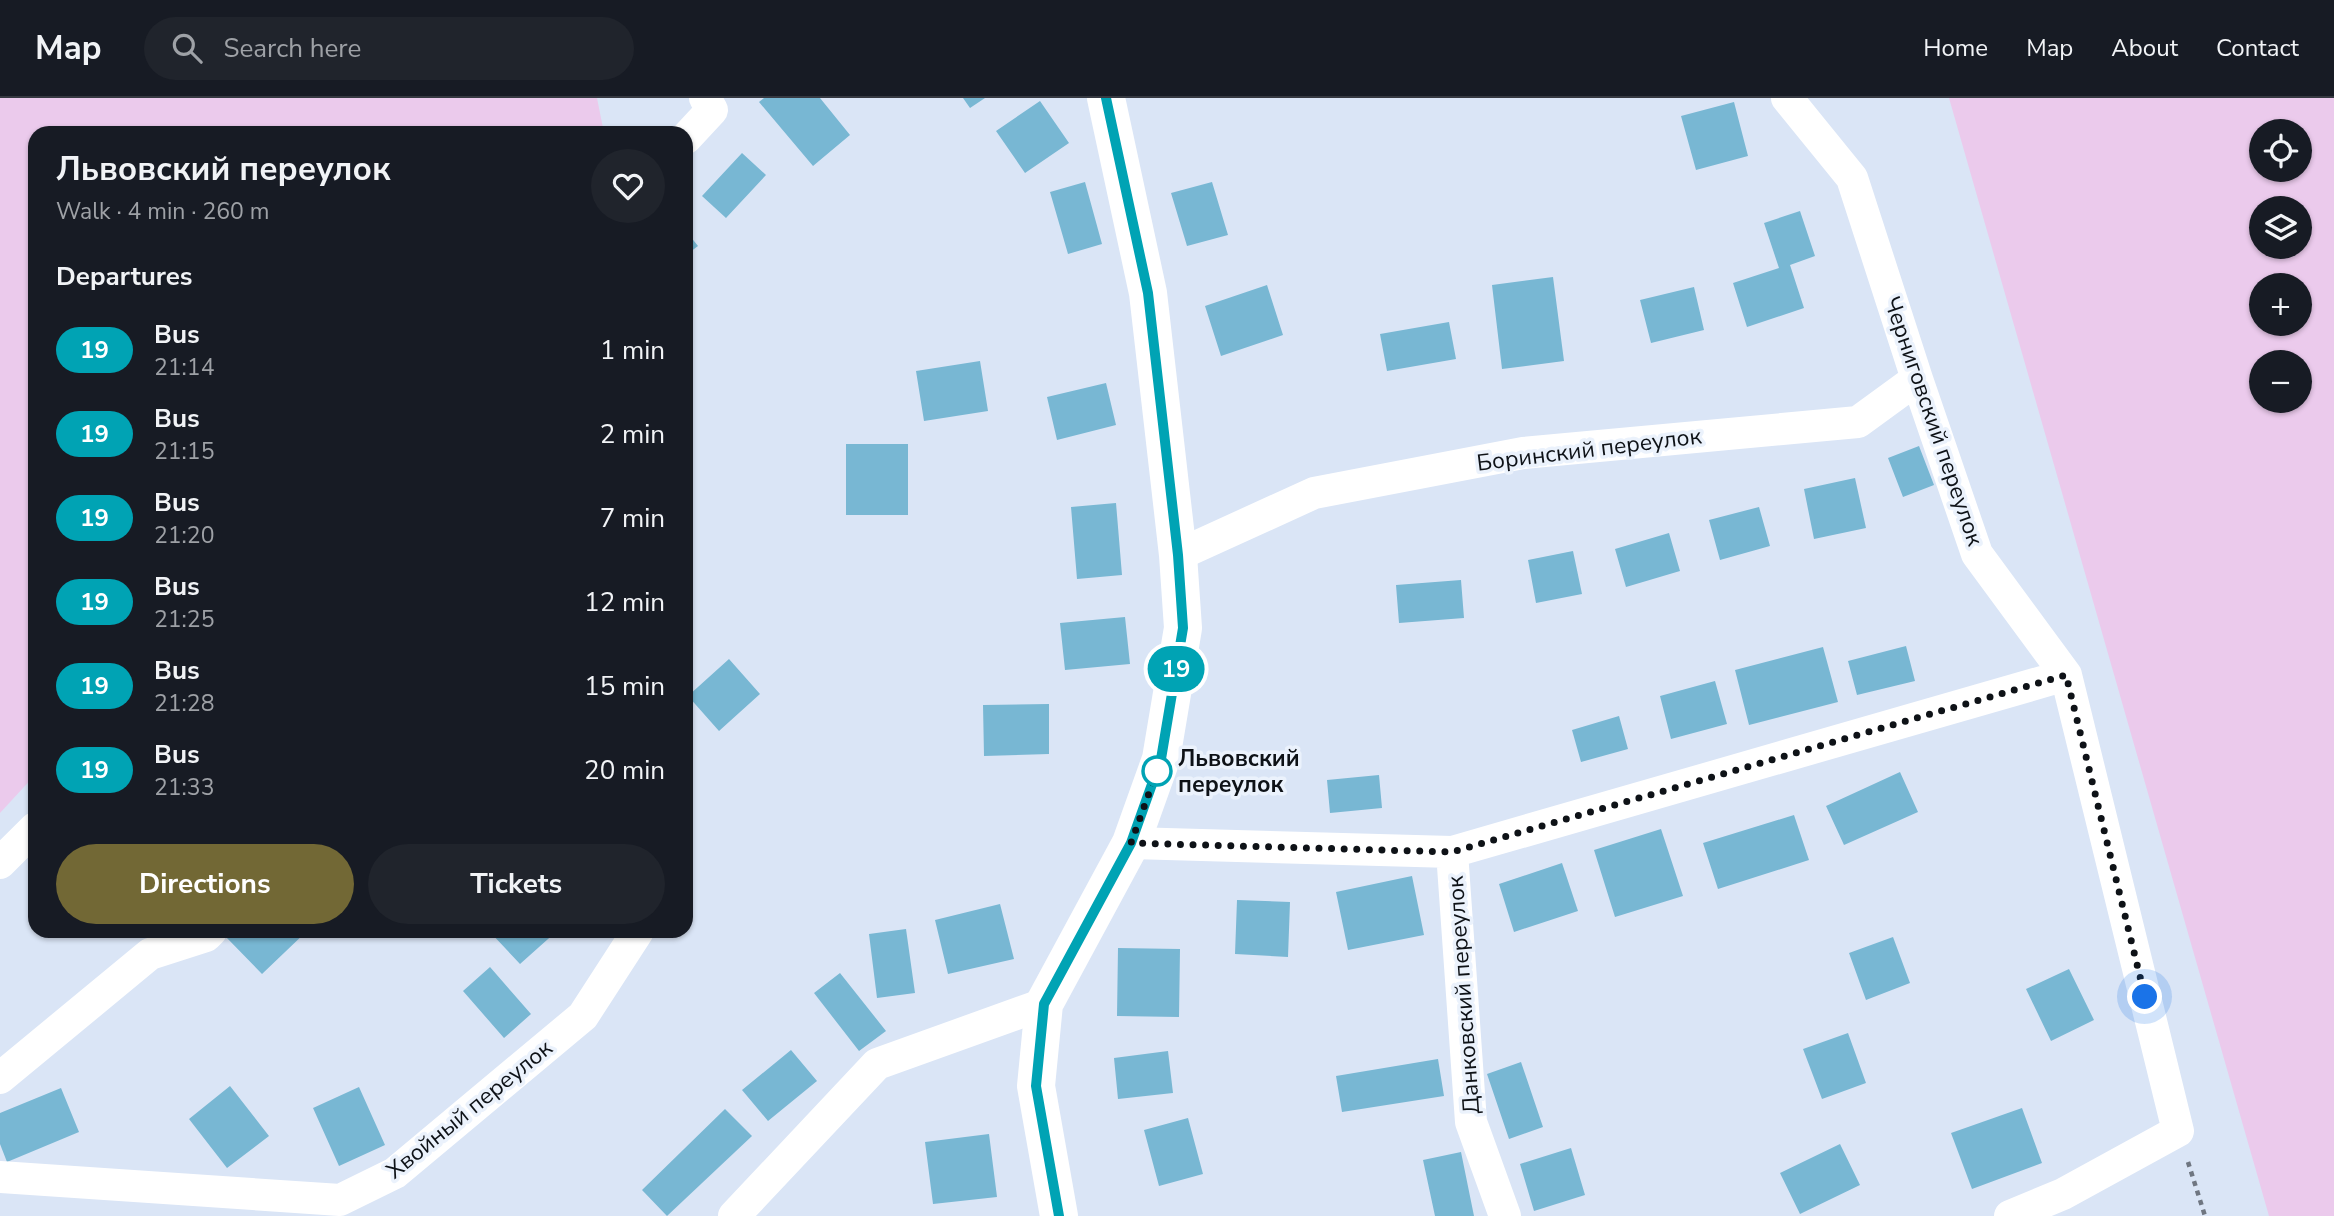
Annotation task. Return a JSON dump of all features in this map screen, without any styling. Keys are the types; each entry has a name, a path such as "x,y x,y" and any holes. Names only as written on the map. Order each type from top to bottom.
{"street":[{"path":"693,130 712,110 705,98"},
{"path":"1059,1216 1036,1086 1044,1004 1131,843 1161,759 1183,628 1178,555 1148,293 1106,98"},
{"name":"Черниговский переулок","path":"1787,98 1852,178 1977,554 2066,675 2178,1131"},
{"name":"Боринский переулок","path":"1178,555 1314,493 1523,453 1858,422 1917,379"},
{"path":"1131,843 1452,852 2066,675"},
{"path":"0,863 28,835"},
{"name":"Данковский переулок","path":"1452,852 1471,1122 1505,1216"},
{"path":"0,1078 150,954 200,938"},
{"name":"Хвойный переулок","path":"0,1177 340,1200 395,1173 583,1016 633,938"},
{"path":"734,1216 877,1064 1044,1004"},
{"path":"2010,1216 2063,1194 2178,1131"}],"path":[{"path":"2178,1131 2205,1216"}],"shaded area":[{"path":"0,98 597,98 603,126 28,126 28,783 0,813"},
{"path":"1949,98 2334,98 2334,1216 2269,1216"}],"building":[{"path":"764,98 820,98 850,135 813,166 759,102"},
{"path":"963,98 985,98 970,108"},
{"path":"1040,101 1069,143 1025,173 996,131"},
{"path":"1734,102 1748,156 1696,170 1681,116"},
{"path":"742,153 766,175 726,218 702,196"},
{"path":"1085,182 1102,244 1068,254 1050,192"},
{"path":"1212,182 1228,235 1187,246 1171,193"},
{"path":"1800,211 1815,256 1790,265 1804,308 1747,327 1733,283 1779,268 1764,223"},
{"path":"1553,277 1564,361 1502,369 1492,285"},
{"path":"1267,285 1283,335 1221,356 1205,306"},
{"path":"1694,287 1704,330 1651,343 1640,300"},
{"path":"1449,322 1456,359 1387,371 1380,334"},
{"path":"980,361 988,411 924,421 916,371"},
{"path":"1106,383 1116,425 1057,440 1047,397"},
{"path":"846,444 908,444 908,515 846,515"},
{"path":"1919,446 1934,485 1903,497 1888,458"},
{"path":"1855,478 1866,528 1814,539 1804,489"},
{"path":"1116,503 1122,575 1077,579 1071,507"},
{"path":"1759,507 1770,546 1720,560 1709,520"},
{"path":"1669,533 1680,571 1626,587 1615,549"},
{"path":"1573,551 1582,594 1536,603 1528,560"},
{"path":"1461,580 1464,618 1399,623 1396,585"},
{"path":"1125,617 1130,664 1065,670 1060,623"},
{"path":"1906,646 1915,681 1857,695 1848,661"},
{"path":"1823,647 1838,702 1749,725 1735,670"},
{"path":"729,659 760,694 719,731 693,702 693,691"},
{"path":"1715,681 1727,724 1671,739 1660,696"},
{"path":"1049,704 1049,754 984,756 983,705"},
{"path":"1619,716 1628,749 1581,762 1572,730"},
{"path":"1900,772 1918,812 1844,845 1826,806"},
{"path":"1379,775 1382,808 1330,813 1327,780"},
{"path":"1794,815 1809,860 1718,889 1703,843"},
{"path":"1661,829 1683,896 1615,917 1594,850"},
{"path":"1562,863 1578,911 1514,932 1499,884"},
{"path":"1412,876 1424,935 1348,950 1336,892"},
{"path":"1237,900 1290,902 1288,957 1235,954"},
{"path":"1000,904 1014,959 948,974 935,920"},
{"path":"906,929 915,993 877,998 869,934"},
{"path":"1893,937 1910,983 1866,1000 1849,953"},
{"path":"227,938 300,938 262,974"},
{"path":"496,938 549,938 520,964"},
{"path":"1118,948 1180,949 1179,1017 1117,1016"},
{"path":"490,967 531,1014 504,1038 463,991"},
{"path":"2069,969 2094,1020 2051,1041 2026,989"},
{"path":"840,973 886,1031 859,1051 814,993"},
{"path":"1848,1033 1866,1083 1822,1099 1803,1049"},
{"path":"791,1050 817,1081 768,1121 742,1090"},
{"path":"1168,1051 1173,1093 1118,1099 1114,1058"},
{"path":"1438,1059 1444,1096 1342,1112 1336,1076"},
{"path":"1521,1062 1543,1127 1509,1139 1487,1074"},
{"path":"230,1086 269,1136 227,1168 189,1119"},
{"path":"359,1087 385,1145 339,1166 313,1108"},
{"path":"61,1088 79,1132 7,1162 0,1144 0,1113"},
{"path":"2022,1108 2042,1163 1972,1189 1951,1133"},
{"path":"725,1109 752,1136 667,1216 642,1190"},
{"path":"1188,1118 1203,1174 1159,1186 1144,1130"},
{"path":"989,1134 997,1197 933,1204 925,1142"},
{"path":"1840,1144 1860,1185 1800,1214 1780,1173"},
{"path":"1571,1148 1585,1195 1534,1211 1520,1164"},
{"path":"1461,1152 1474,1216 1435,1216 1423,1160"}],"bus line":[{"name":"19","path":"1059,1216 1036,1086 1044,1004 1131,843 1161,759 1183,628 1178,555 1148,293 1106,98"}],"place":[{"name":"Львовский переулок","path":"1157,771"}],"route":[{"path":"1157,771 1131,843 1452,852 2066,675 2145,997"}]}
